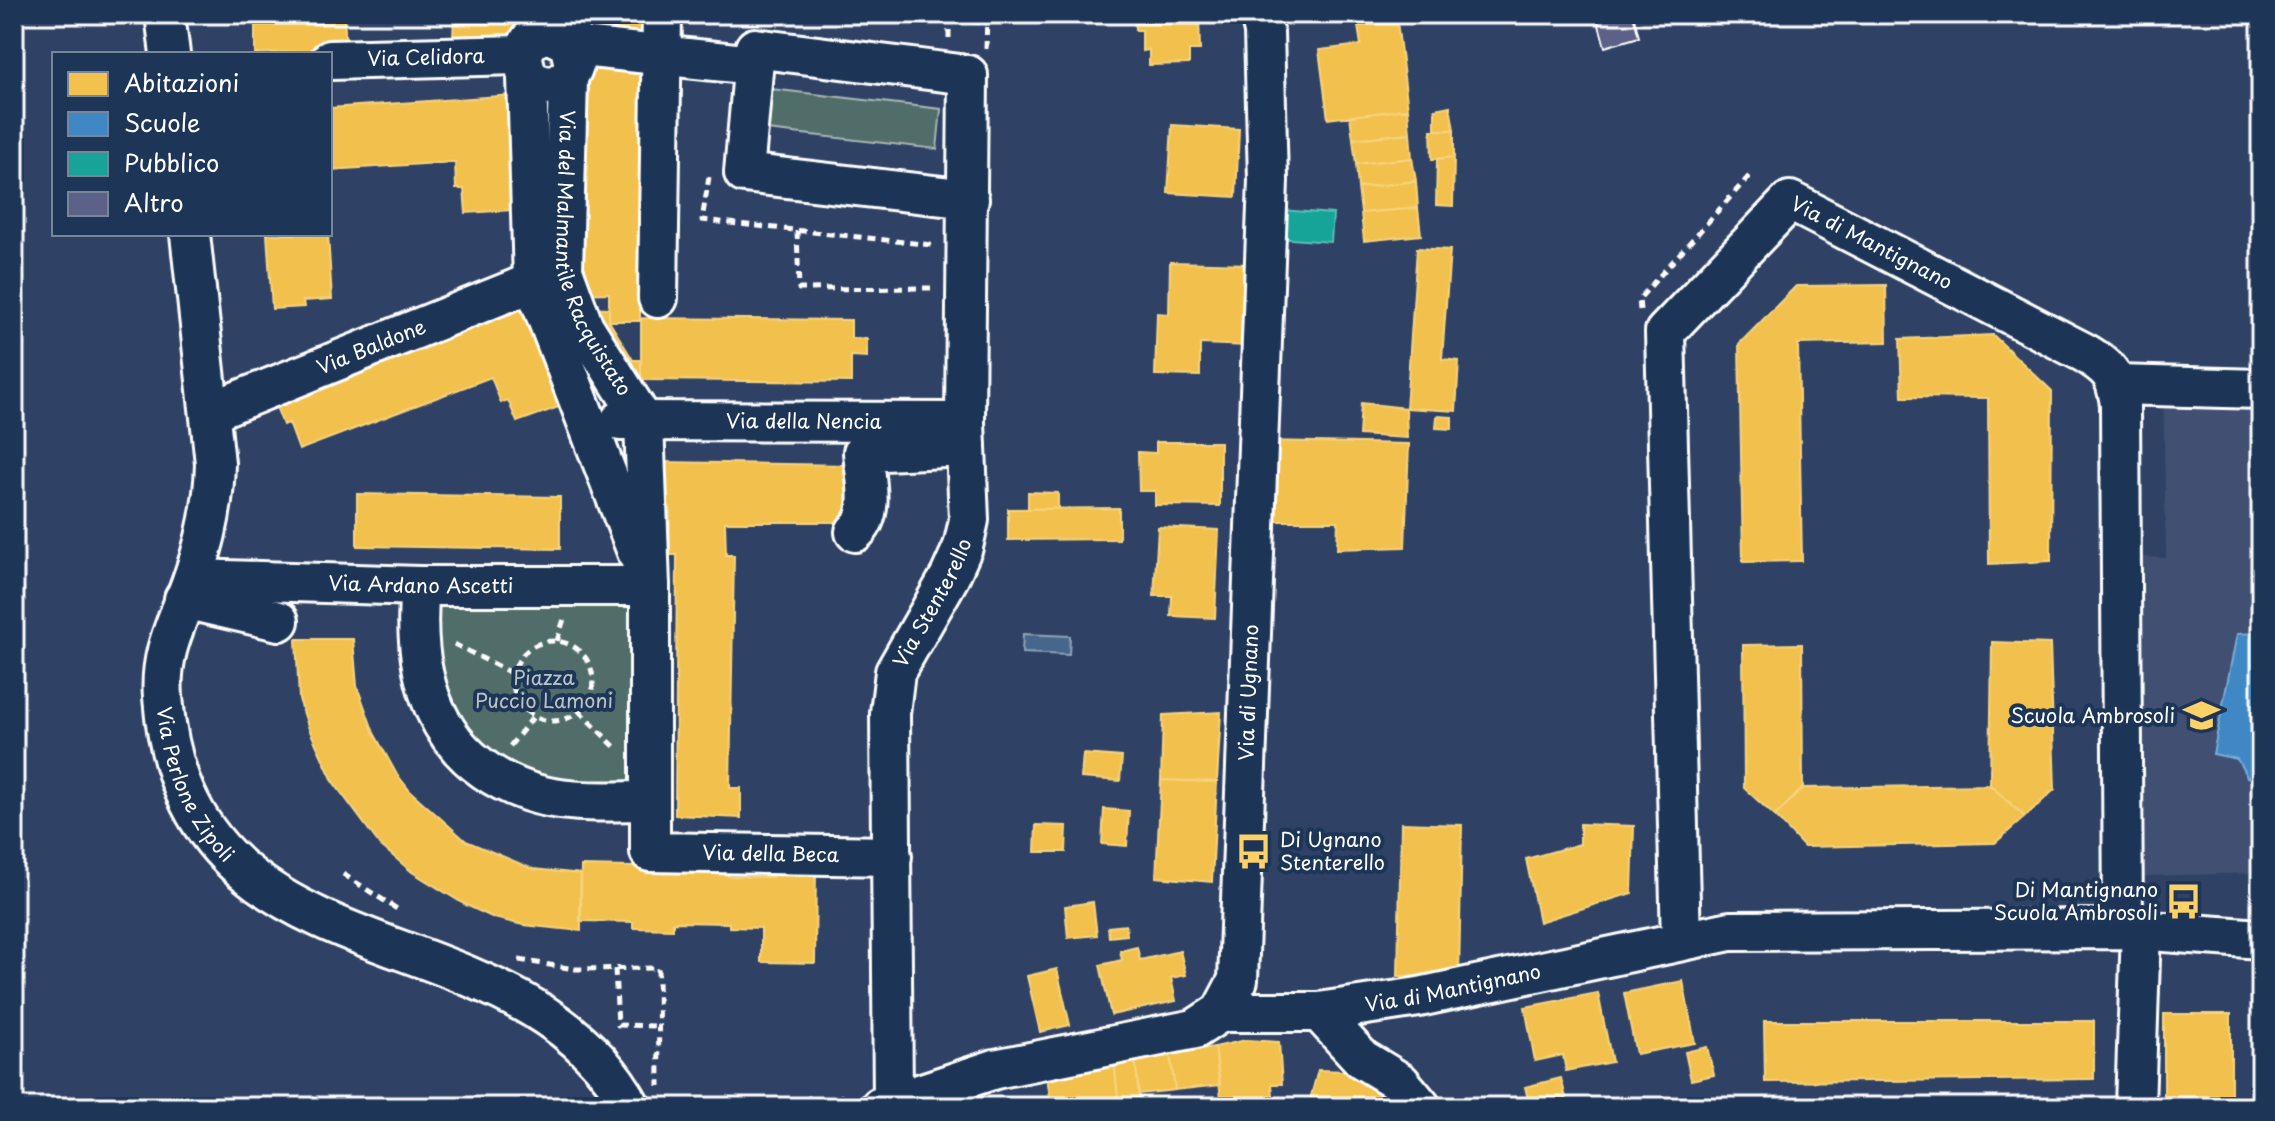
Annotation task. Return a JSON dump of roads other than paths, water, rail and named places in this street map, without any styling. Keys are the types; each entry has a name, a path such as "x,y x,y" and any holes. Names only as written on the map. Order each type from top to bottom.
{"street":[{"path":"165,14 170,52"},
{"path":"658,298 662,14"},
{"name":"Via di Ugnano","path":"1221,1012 1234,989 1239,969 1268,180 1264,32 1260,14"},
{"path":"525,48 538,35 547,33 570,45 754,65 744,173 969,199"},
{"name":"Via del Malmantile Racquistato","path":"570,45 563,270 583,325 644,422 650,586 650,852"},
{"name":"Via del Malmantile Racquistato","path":"525,48 533,282 650,586"},
{"name":"Via Celidora","path":"332,60 525,48"},
{"name":"Via Stenterello","path":"754,65 755,48 968,75 966,434 969,520 963,547 950,576 895,672 890,713 892,856 886,1104"},
{"name":"Via di Mantignano","path":"1681,941 1665,332 1790,201 2085,353 2108,367 2117,385"},
{"name":"Via Perlone Zipoli","path":"190,236 210,412 215,498 189,589 163,662 163,700 170,746 181,781 196,811 231,862 255,883 295,907 472,978 540,1011 590,1051 645,1102"},
{"name":"Via Baldone","path":"210,412 533,282"},
{"path":"2135,1107 2117,385 2261,389"},
{"name":"Via del Malmantile Racquistato","path":"587,420 644,422"},
{"name":"Via della Nencia","path":"644,422 966,434"},
{"path":"855,532 863,525 868,508 863,452 966,434"},
{"name":"Via Ardano Ascetti","path":"189,589 418,604 650,586"},
{"path":"189,589 279,621"},
{"path":"418,604 426,684 447,736 488,775 531,793 582,801 650,801"},
{"name":"Via della Beca","path":"650,852 892,856"},
{"name":"Via di Mantignano","path":"2132,929 2261,917"},
{"name":"Via di Mantignano","path":"1221,1012 1319,1012 1419,997 1730,931 2132,929 2261,939"},
{"path":"886,1104 995,1069 1188,1031 1221,1012"},
{"path":"1319,1012 1362,1059 1400,1082 1421,1107"}],"place":[{"name":"Scuola Ambrosoli","path":"2201,716"},
{"name":"Di Ugnano Stenterello","path":"1254,851"},
{"name":"Di Mantignano Scuola Ambrosoli","path":"2184,902"}],"park label":[{"name":"Piazza Puccio Lamoni","path":"544,690"}]}
